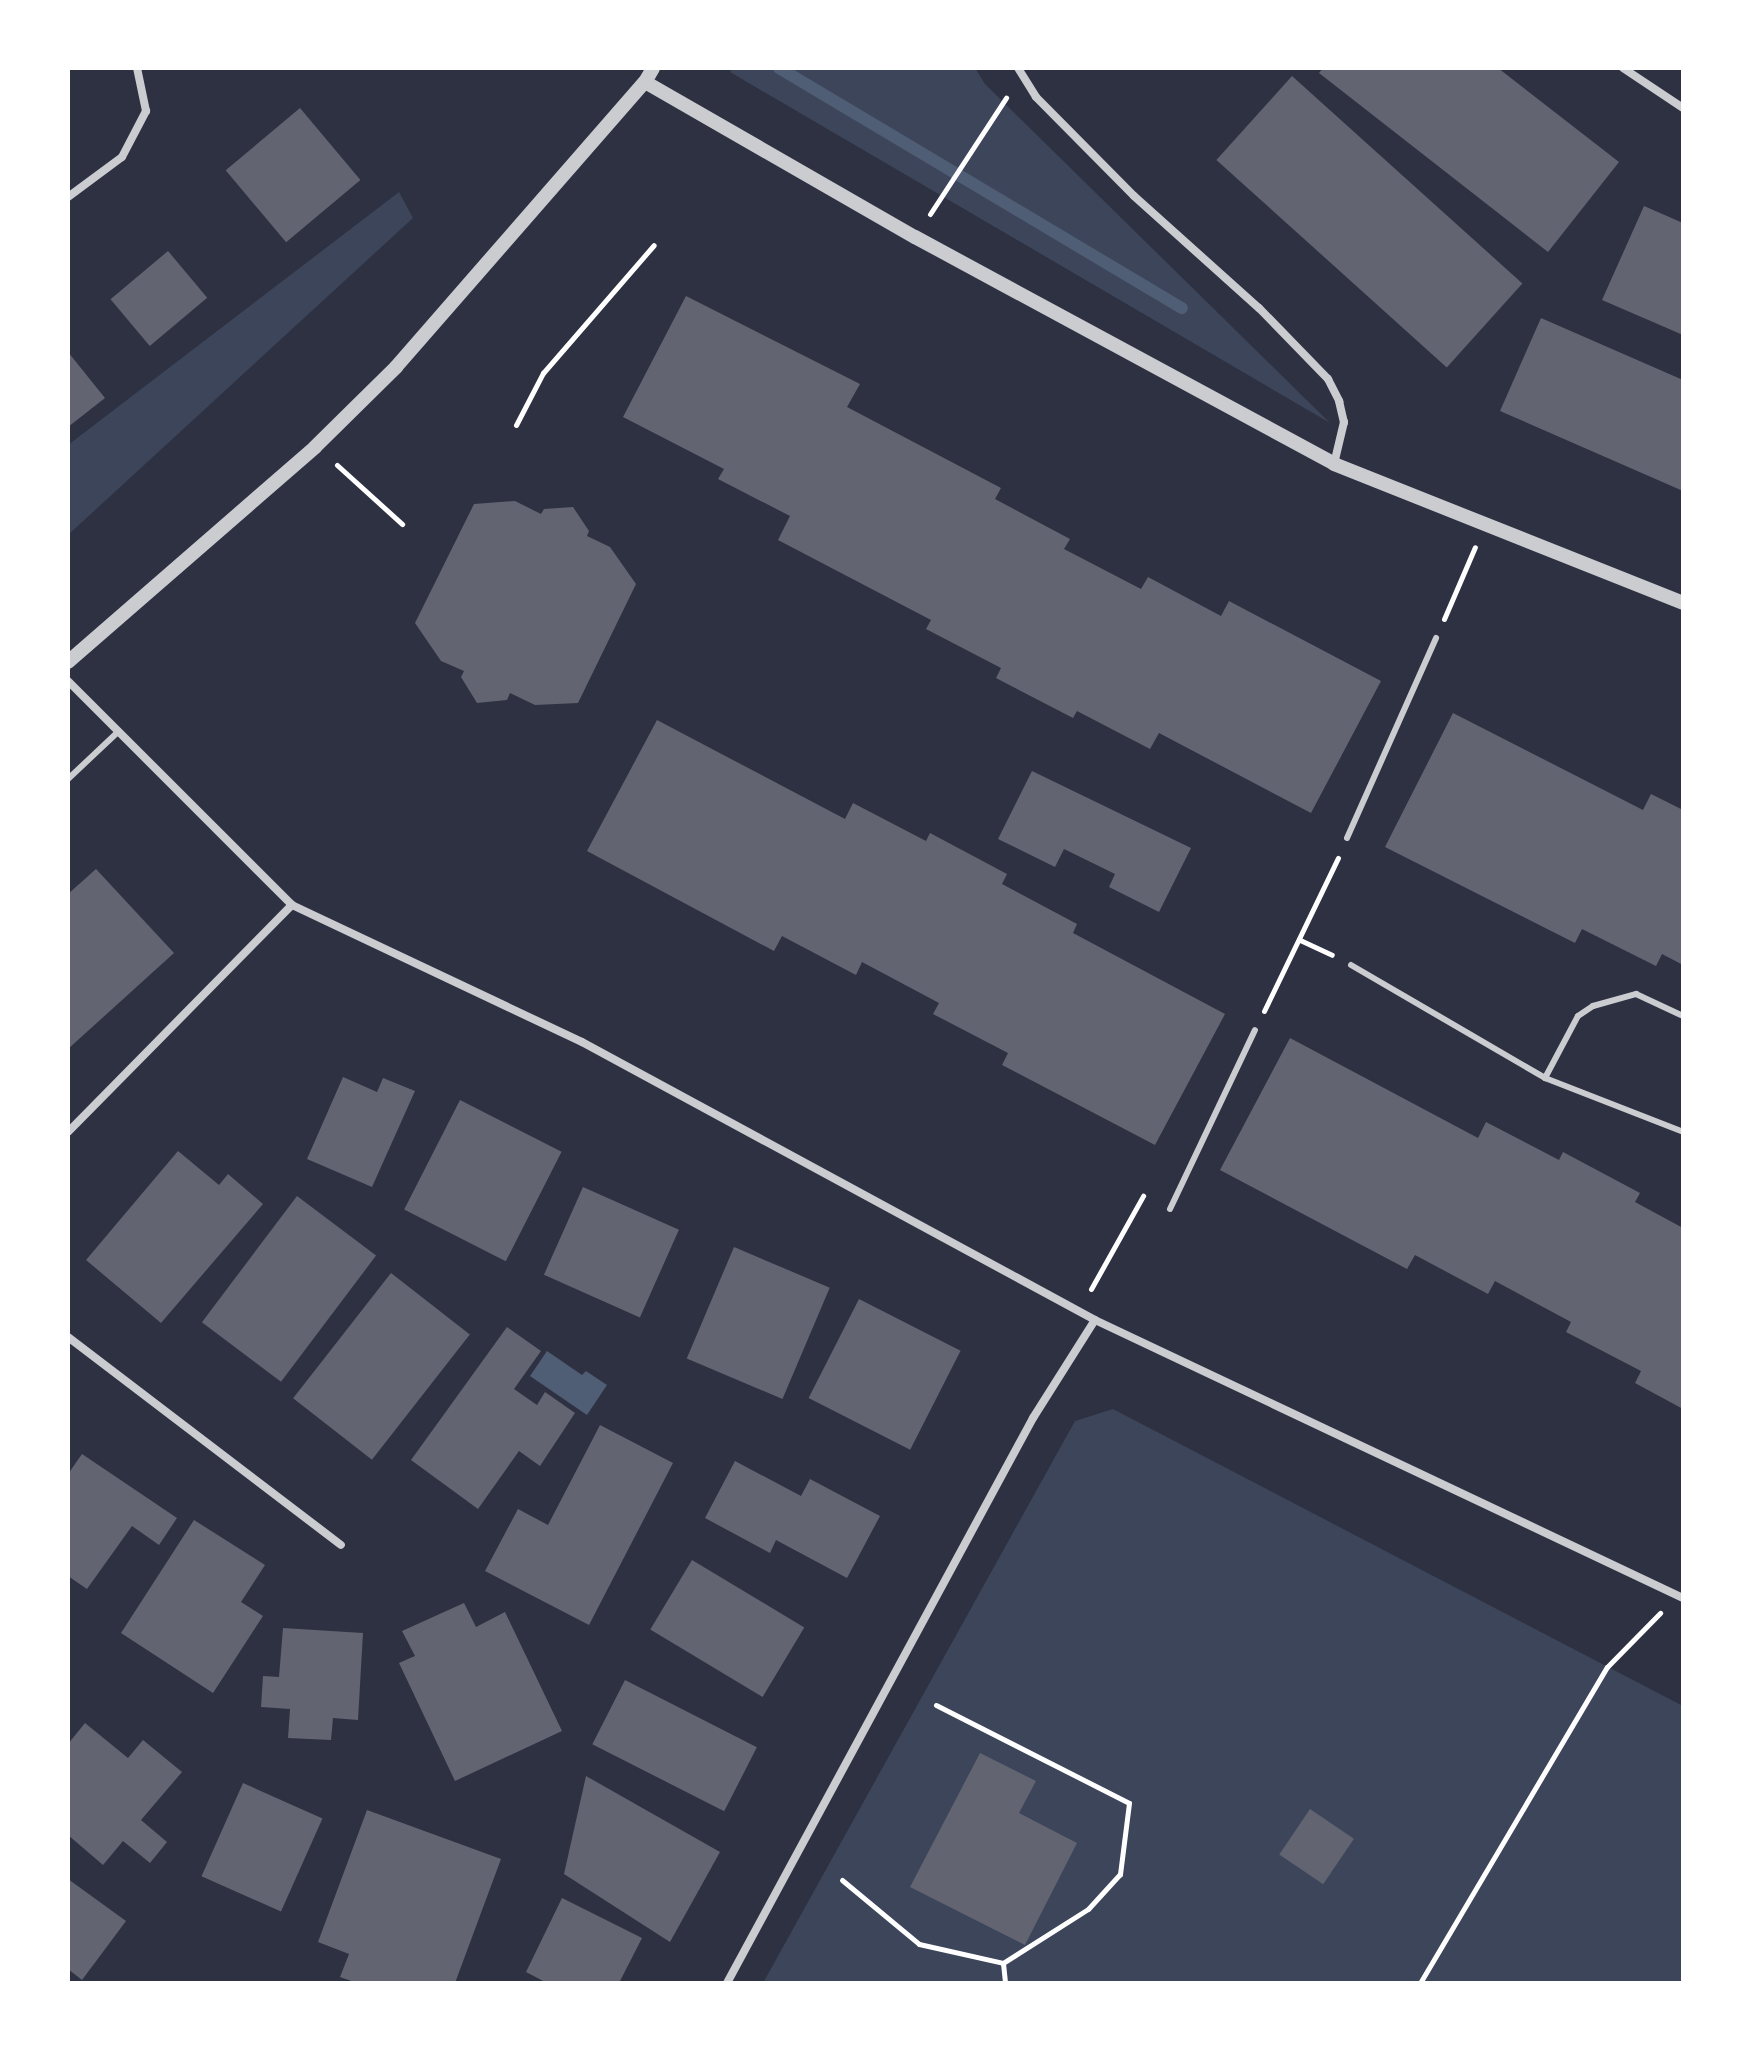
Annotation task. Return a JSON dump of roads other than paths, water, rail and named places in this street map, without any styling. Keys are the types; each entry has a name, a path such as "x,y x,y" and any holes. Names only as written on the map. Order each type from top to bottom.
{"street":[{"path":"68,197 122,157 146,111 137,68"},
{"path":"68,662 315,447 396,367 645,82 653,68"},
{"path":"1623,68 1683,108"},
{"path":"1020,71 1036,97 1134,196 1259,308 1328,379 1339,401 1344,422 1334,464"},
{"path":"645,82 915,237 1334,464 1683,603"},
{"path":"68,681 292,905 582,1042 1095,1320 1680,1597"},
{"path":"68,1132 292,905"},
{"path":"727,1983 1033,1418 1095,1320"},
{"path":"68,1337 341,1545"}],"lane":[{"path":"1347,838 1436,638"},
{"path":"68,779 119,731"},
{"path":"1351,965 1545,1078 1681,1131"},
{"path":"1545,1078 1578,1016 1593,1006 1636,994 1683,1016"},
{"path":"1170,1209 1255,1030"}],"waterway":[{"path":"779,68 1182,308"}]}
